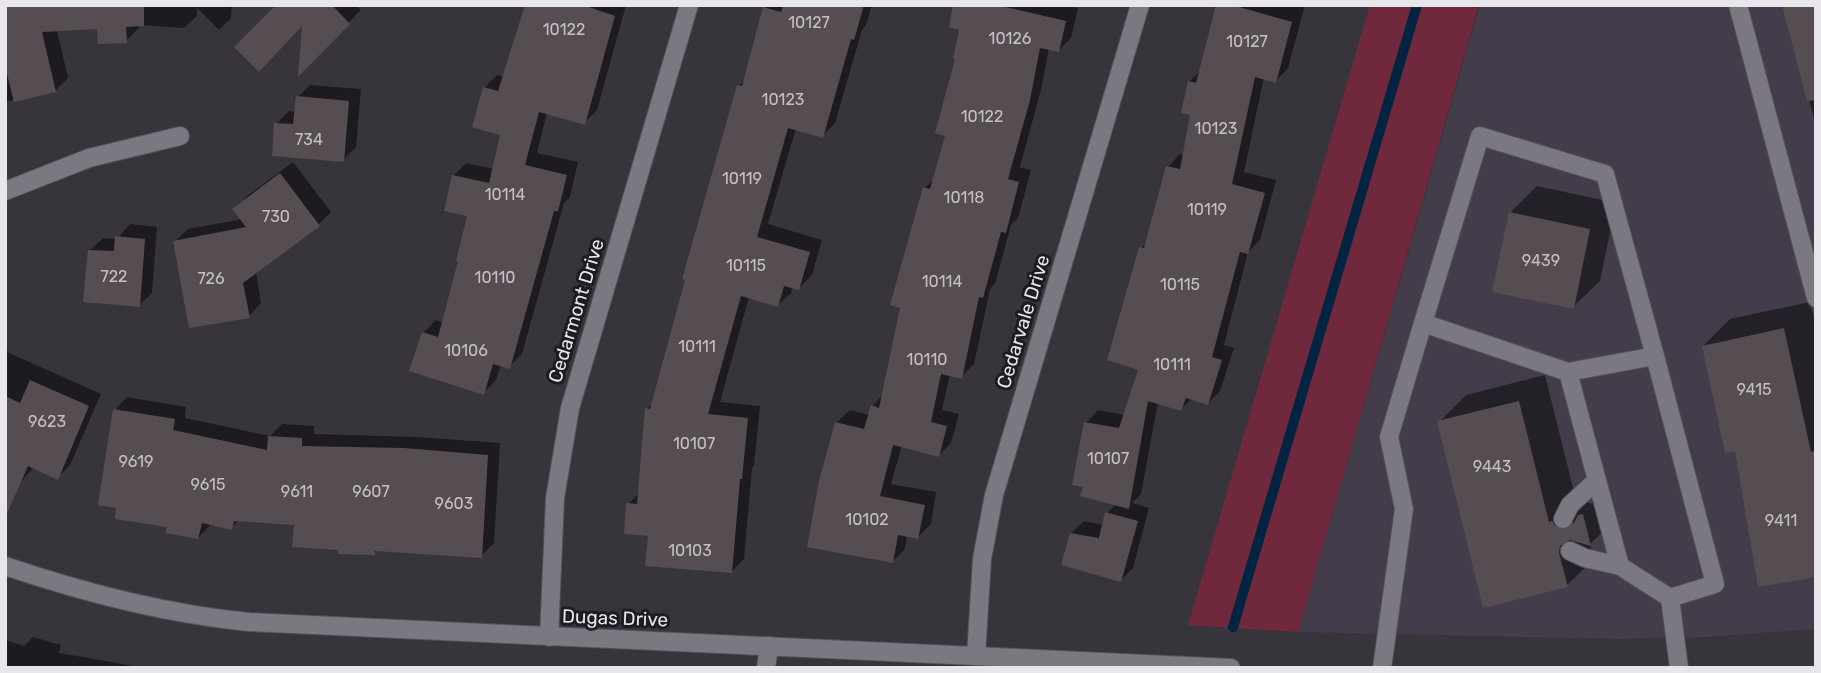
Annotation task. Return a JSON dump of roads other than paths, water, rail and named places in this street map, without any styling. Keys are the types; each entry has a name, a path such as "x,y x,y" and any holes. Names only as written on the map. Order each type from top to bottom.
{"street":[{"name":"Cedarmont Drive","path":"549,637 555,498 570,408 689,5"},
{"name":"Cedarvale Drive","path":"976,656 982,559 994,495 1140,5"},
{"path":"1738,5 1816,298"},
{"path":"5,191 89,158 180,136"},
{"path":"1382,668 1404,509 1389,437 1480,136 1605,174 1715,584 1670,598 1620,566 1586,558 1570,551"},
{"path":"1423,323 1567,372 1655,356"},
{"path":"1567,372 1620,566"},
{"path":"1563,519 1570,505 1597,480"},
{"name":"Dugas Drive","path":"5,566 135,605 225,620 1231,668"},
{"path":"1670,598 1679,668"},
{"path":"766,668 769,646"}],"waterway":[{"path":"1233,627 1417,5"}],"tunnel":[{"path":"1563,519 1570,551"}]}
